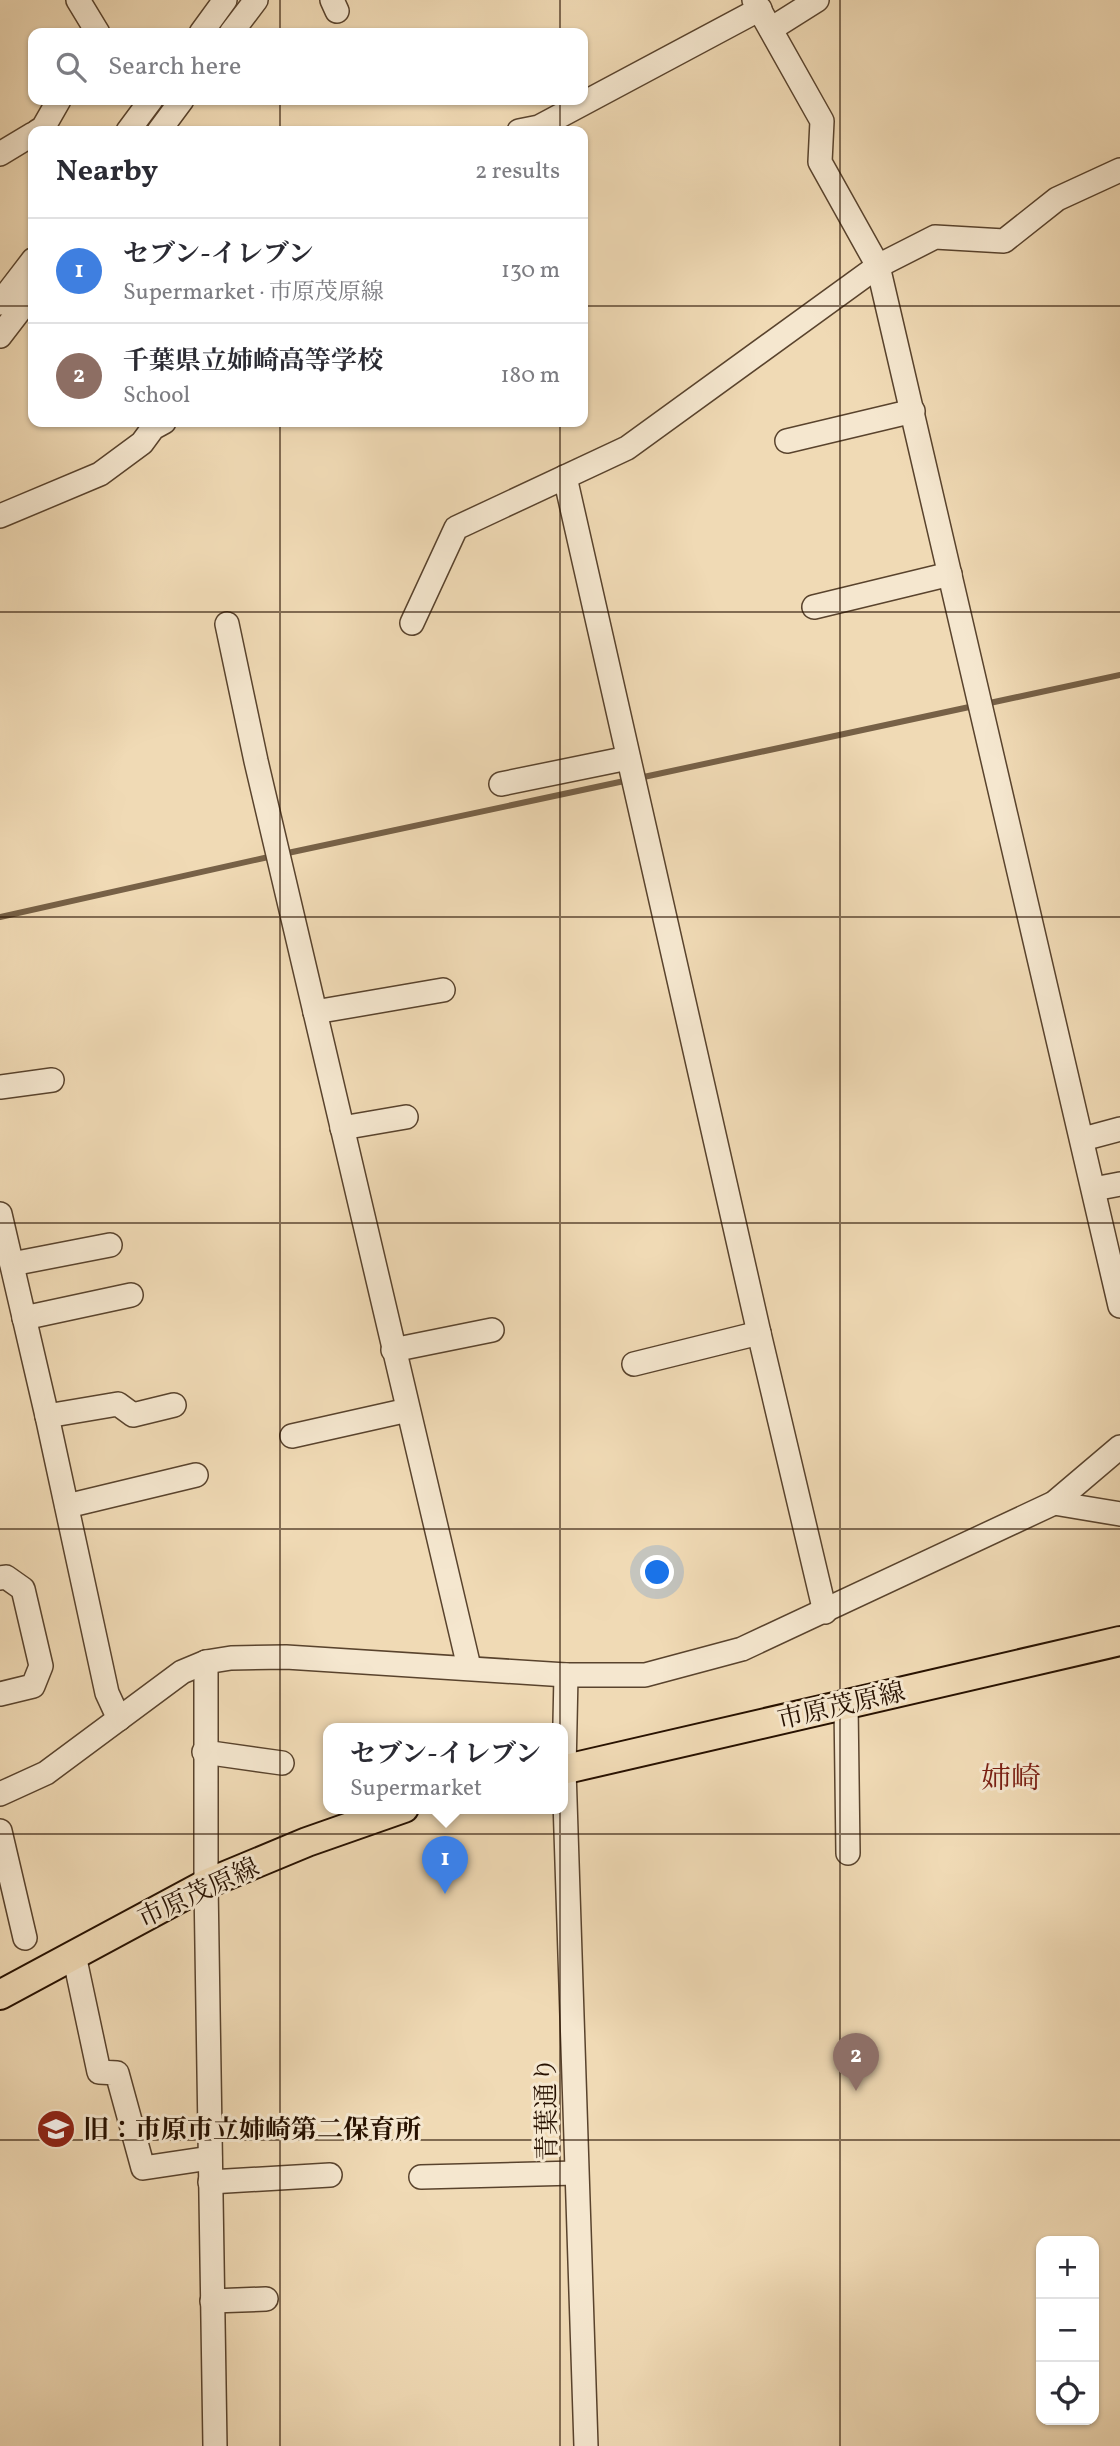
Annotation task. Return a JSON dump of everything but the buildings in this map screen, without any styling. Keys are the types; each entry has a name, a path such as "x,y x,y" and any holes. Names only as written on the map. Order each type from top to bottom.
{"main road":[{"name":"市原茂原線","path":"568,1769 1120,1641"},
{"name":"市原茂原線","path":"0,1995 206,1884 307,1842 387,1814"}],"street":[{"path":"78,0 95,28"},
{"path":"205,28 225,0"},
{"path":"235,28 256,0"},
{"path":"588,102 762,13 817,0"},
{"path":"762,13 822,121 820,162 878,266 1120,1306"},
{"path":"44,126 57,105"},
{"path":"541,126 582,105"},
{"path":"136,126 164,109"},
{"path":"0,155 28,137"},
{"path":"412,623 456,528 628,448 878,266 935,237 1004,241 1057,199 1120,170"},
{"path":"0,303 28,267"},
{"path":"0,336 28,300"},
{"path":"787,441 913,411"},
{"path":"134,427 142,443"},
{"path":"0,516 100,474 142,443 155,427"},
{"path":"565,477 759,1334 825,1612"},
{"path":"814,607 950,575"},
{"path":"227,624 256,761 469,1667"},
{"path":"501,784 628,758"},
{"path":"315,1012 443,990"},
{"path":"0,1087 52,1080"},
{"path":"342,1128 406,1117"},
{"path":"1083,1139 1120,1129"},
{"path":"1094,1189 1120,1184"},
{"path":"0,1214 107,1693 119,1719"},
{"path":"12,1264 110,1245"},
{"path":"24,1318 131,1295"},
{"path":"393,1350 492,1330"},
{"path":"634,1364 759,1334"},
{"path":"47,1416 118,1404 133,1415 174,1405"},
{"path":"292,1437 408,1410"},
{"path":"0,1794 46,1773 182,1672 206,1662 231,1658 286,1657 566,1675 645,1675 742,1649 1054,1503 1120,1447"},
{"path":"67,1506 196,1475"},
{"path":"1054,1503 1120,1514"},
{"path":"0,1578 6,1577 23,1589 41,1666 33,1686 0,1694"},
{"path":"206,1662 204,1752 215,2446"},
{"name":"青葉通り","path":"564,1723 566,1675"},
{"path":"846,1704 848,1853"},
{"path":"204,1752 282,1763"},
{"name":"青葉通り","path":"564,1814 586,2446"},
{"path":"0,1831 25,1937"},
{"path":"74,1955 99,2072 117,2073 143,2168 210,2158"},
{"path":"421,2177 576,2172"},
{"path":"210,2182 330,2175"},
{"path":"212,2301 266,2299"}],"waterway":[{"path":"985,704 1120,675"},
{"path":"639,778 974,706"},
{"path":"283,854 629,780"},
{"path":"0,917 273,856"}],"place":[{"name":"セブン-イレブン","path":"445,1894"},
{"name":"千葉県立姉崎高等学校","path":"856,2091"},
{"name":"旧：市原市立姉崎第二保育所","path":"56,2129"}],"district":[{"name":"姉崎","path":"1011,1778"}]}
